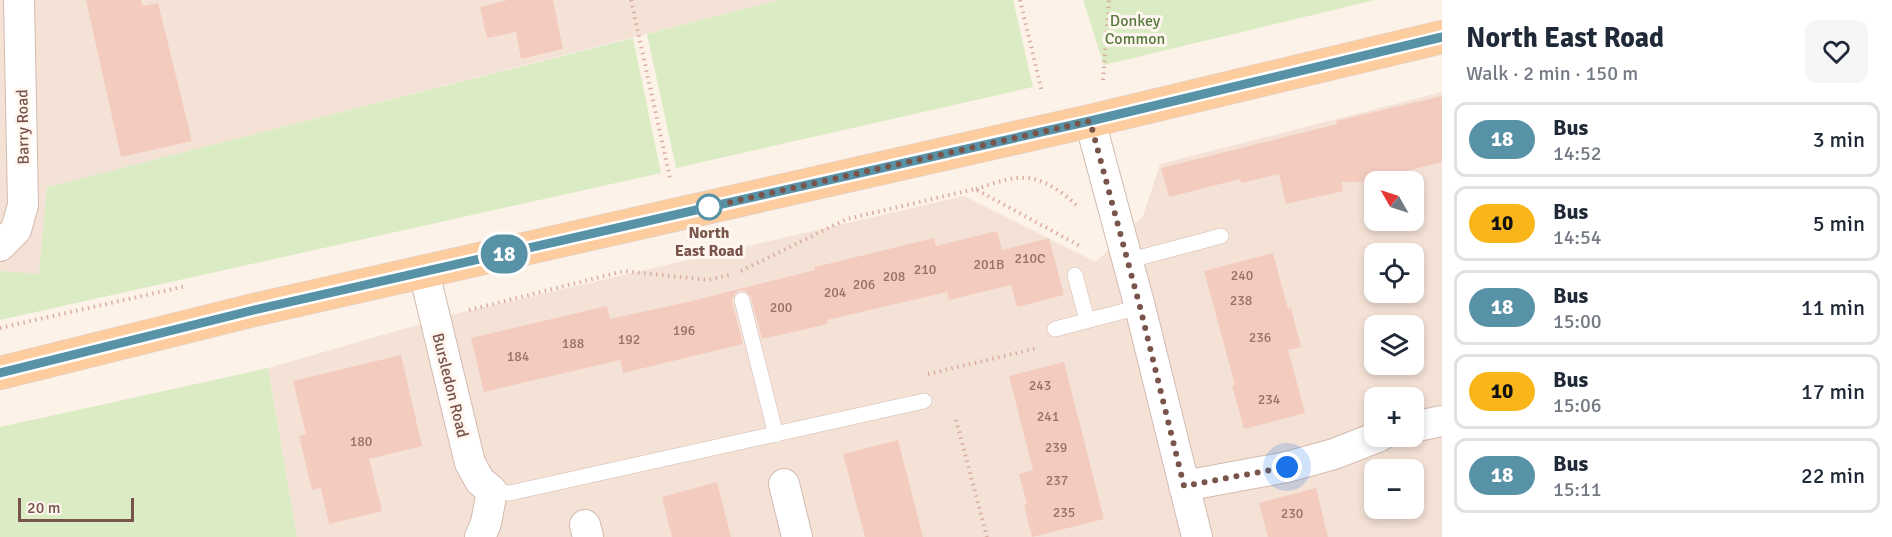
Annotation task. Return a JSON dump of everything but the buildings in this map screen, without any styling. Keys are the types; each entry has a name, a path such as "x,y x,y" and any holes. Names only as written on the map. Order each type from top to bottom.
{"main road":[{"path":"0,373 254,310 1090,121 1442,37"}],"street":[{"name":"Barry Road","path":"0,246 16,230 23,205 19,0"},
{"path":"1090,121 1140,307 1184,486 1190,536"},
{"name":"Bursledon Road","path":"424,272 470,463 480,481 492,491"},
{"path":"1424,425 1442,421"},
{"path":"1184,486 1287,467 1334,454 1364,442"},
{"path":"784,484 797,537"},
{"path":"480,537 486,523 492,491"}],"lane":[{"path":"1127,261 1221,236"},
{"path":"1075,275 1087,320"},
{"path":"742,300 776,435"},
{"path":"1055,328 1140,307"},
{"path":"492,491 510,493 924,401"}],"path":[{"path":"631,0 670,178"},
{"path":"1020,0 1042,92"},
{"path":"1102,81 1109,0"},
{"path":"435,319 624,271 708,280 739,273 847,219 1018,177 1039,180 1062,192 1081,210"},
{"path":"975,189 1089,251"},
{"path":"924,401 917,376 1060,343 1055,328"},
{"path":"956,420 987,537"}],"shaded area":[{"path":"0,0 779,0 48,187 39,275 0,271"},
{"path":"1442,92 1442,537 297,537 268,368 455,314 964,196 1096,262 1143,216 1160,164"}],"green space":[{"path":"779,0 1013,0 1033,87 676,168 647,34"},
{"name":"Donkey Common","path":"1083,0 1375,0 1104,65"},
{"path":"633,38 661,173 0,320 0,271 39,274 47,187"},
{"path":"268,368 297,537 0,537 0,427"}],"bus line":[{"name":"18","path":"0,373 254,310 1090,121 1442,37"}],"place":[{"name":"North East Road","path":"709,207"}],"route":[{"path":"709,207 1090,121 1140,307 1184,486 1287,467"}]}
